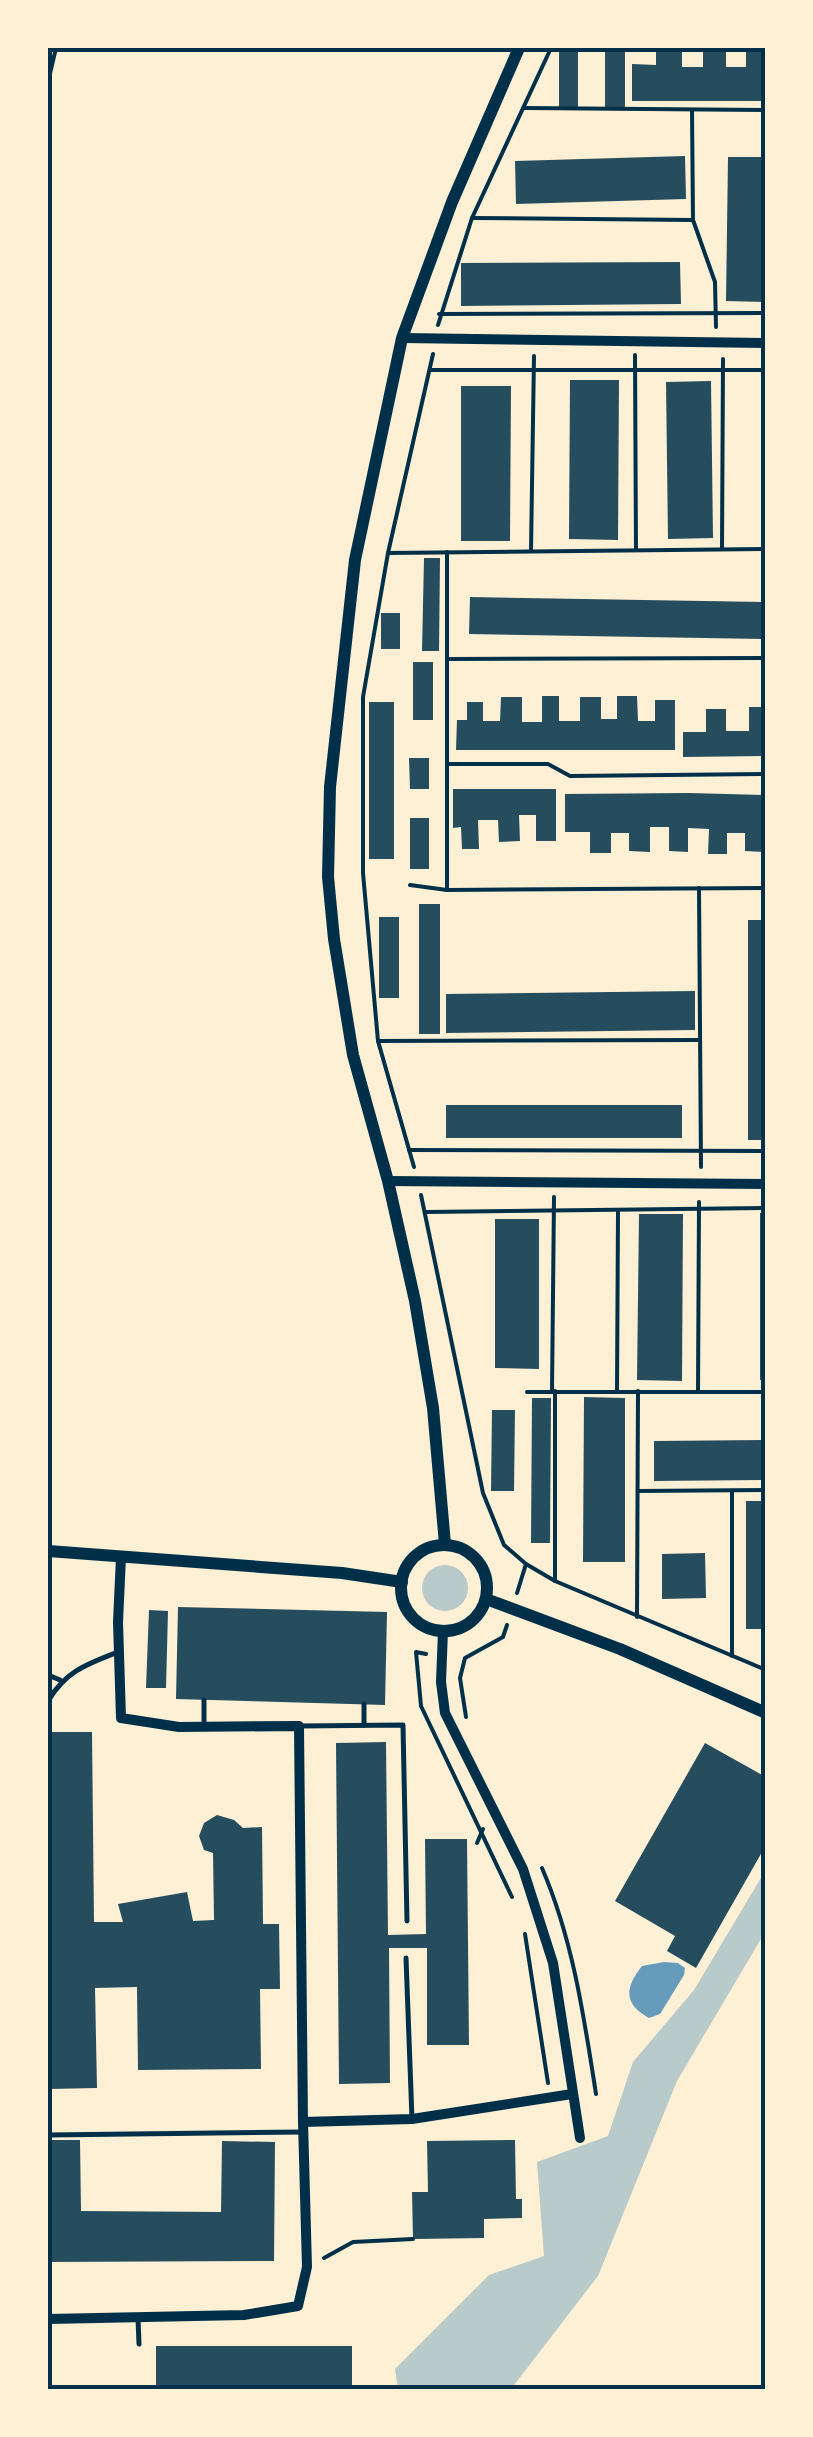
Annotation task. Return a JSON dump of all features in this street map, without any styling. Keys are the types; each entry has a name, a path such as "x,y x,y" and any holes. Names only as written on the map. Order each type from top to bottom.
{"street":[{"path":"446,1544 433,1408 415,1301 354,1055 328,876 330,787 354,560 402,338 452,202 519,48"},
{"path":"402,338 766,343"},
{"path":"388,1180 766,1184"},
{"path":"446,1544 458,1546 479,1562 485,1574 486,1600 470,1622 443,1631 417,1621 402,1597 402,1582 421,1551 446,1544"},
{"path":"48,1551 342,1573 402,1582"},
{"path":"48,2319 244,2315 298,2306 307,2268 298,1726 204,1726 121,1718 121,1557"},
{"path":"486,1600 620,1648 766,1713"},
{"path":"443,1631 441,1682 445,1713 524,1868 554,1963 580,2138"},
{"path":"303,2127 412,2118 572,2094"}],"lane":[{"path":"48,1700 60,1680 118,1652"},
{"path":"48,1676 60,1680"},
{"path":"204,1700 204,1726"},
{"path":"364,1704 364,1725"},
{"path":"298,1726 403,1724 407,1921"},
{"path":"406,1958 412,2118"},
{"path":"48,2135 303,2127"},
{"path":"138,2318 139,2344"}],"path":[{"path":"48,82 56,48"},
{"path":"551,48 472,218 440,314 388,553 363,697 363,874 378,1041 425,1212 483,1493 504,1545 555,1581 766,1670"},
{"path":"524,108 766,110"},
{"path":"692,110 693,220 715,282 723,370 722,549"},
{"path":"472,218 693,220"},
{"path":"440,314 766,313"},
{"path":"531,551 534,340"},
{"path":"635,341 636,550"},
{"path":"430,370 766,370"},
{"path":"388,553 766,548"},
{"path":"446,890 447,552"},
{"path":"448,658 766,658"},
{"path":"447,764 548,764 570,776 766,774"},
{"path":"410,886 446,890 766,888"},
{"path":"698,1392 702,1151 699,888"},
{"path":"378,1041 701,1040"},
{"path":"409,1150 766,1151"},
{"path":"554,1182 555,1581"},
{"path":"425,1212 766,1208"},
{"path":"616,1392 618,1210"},
{"path":"527,1392 766,1392"},
{"path":"637,1618 638,1392"},
{"path":"732,1490 732,1656"},
{"path":"638,1492 766,1490"},
{"path":"467,1720 460,1678 465,1658 504,1637 526,1564"},
{"path":"416,1652 421,1706 514,1900"},
{"path":"540,1862 554,1896 578,1983 596,2094"},
{"path":"524,1929 550,2097"},
{"path":"307,2268 353,2242 412,2238"}],"shaded area":[{"path":"445,1565 461,1572 468,1588 461,1604 445,1611 429,1604 422,1588 429,1572"},
{"path":"765,1871 765,1932 677,2081 598,2276 511,2389 398,2389 395,2369 489,2275 544,2256 537,2162 608,2136 633,2062 694,1990"}],"water":[{"path":"678,1963 685,1968 684,1975 660,2014 649,2018 631,2001 630,1988 642,1966"}],"building":[{"path":"559,48 578,48 578,107 559,107"},
{"path":"605,48 625,48 625,107 605,108"},
{"path":"656,48 682,48 682,67 703,67 703,49 726,49 726,67 746,67 746,50 766,50 766,101 632,101 632,64 656,65"},
{"path":"685,156 686,199 516,204 515,161"},
{"path":"728,157 766,157 766,302 726,301"},
{"path":"680,262 681,304 461,306 461,263"},
{"path":"570,380 619,380 618,540 569,539"},
{"path":"711,381 713,538 668,539 666,382"},
{"path":"461,386 511,386 510,541 461,541"},
{"path":"424,558 440,558 439,651 422,651"},
{"path":"470,597 766,602 766,639 469,634"},
{"path":"381,613 400,613 400,649 381,649"},
{"path":"413,662 433,662 433,720 413,720"},
{"path":"542,696 559,696 559,721 580,721 580,697 601,697 601,719 617,719 617,696 637,696 638,721 655,721 655,700 675,700 675,750 456,750 457,720 467,720 467,702 483,702 483,721 500,721 501,697 522,697 522,722 542,722"},
{"path":"369,702 394,702 394,859 369,859"},
{"path":"749,707 766,707 766,756 683,757 683,732 706,732 706,709 726,709 726,731 749,731"},
{"path":"409,758 429,758 429,789 410,789"},
{"path":"453,789 556,789 556,841 536,841 536,815 519,815 520,841 499,842 498,820 478,820 479,849 462,849 461,827 453,828"},
{"path":"565,794 766,795 766,852 745,851 745,833 727,833 727,854 708,854 709,829 688,828 688,852 669,851 669,827 650,827 650,852 629,851 629,833 611,833 611,853 590,853 590,832 565,832"},
{"path":"410,818 429,818 429,869 410,869"},
{"path":"419,904 440,904 440,1034 419,1034"},
{"path":"379,917 399,917 399,998 379,998"},
{"path":"748,920 766,920 766,1140 748,1140"},
{"path":"695,991 695,1030 446,1033 446,994"},
{"path":"446,1105 682,1105 682,1138 446,1138"},
{"path":"760,1213 766,1213 766,1380 760,1380"},
{"path":"639,1214 683,1214 682,1381 637,1380"},
{"path":"495,1219 539,1219 539,1369 495,1368"},
{"path":"584,1397 625,1398 625,1562 583,1562"},
{"path":"532,1398 551,1398 550,1543 531,1543"},
{"path":"492,1410 515,1410 514,1491 491,1491"},
{"path":"766,1440 766,1480 654,1481 654,1441"},
{"path":"746,1501 766,1501 766,1629 746,1629"},
{"path":"705,1553 706,1598 662,1599 662,1554"},
{"path":"178,1607 387,1612 385,1705 176,1699"},
{"path":"149,1610 168,1611 166,1688 146,1688"},
{"path":"48,1732 92,1732 94,1922 123,1922 118,1904 187,1892 193,1921 214,1920 213,1853 204,1850 199,1836 204,1823 217,1815 234,1820 243,1828 262,1827 263,1924 279,1924 280,1989 260,1989 261,2069 138,2070 137,1987 95,1988 97,2088 49,2089"},
{"path":"386,1742 388,1935 426,1934 425,1839 467,1839 469,2045 427,2045 427,1948 389,1948 390,2083 339,2084 336,1743"},
{"path":"705,1743 766,1777 766,1845 696,1968 667,1951 675,1936 615,1901"},
{"path":"48,2140 80,2140 81,2211 221,2212 222,2141 275,2142 274,2261 48,2262"},
{"path":"515,2140 516,2199 522,2199 522,2218 484,2219 484,2238 413,2239 412,2192 428,2192 427,2141"},
{"path":"156,2346 352,2346 352,2390 156,2390"}]}
